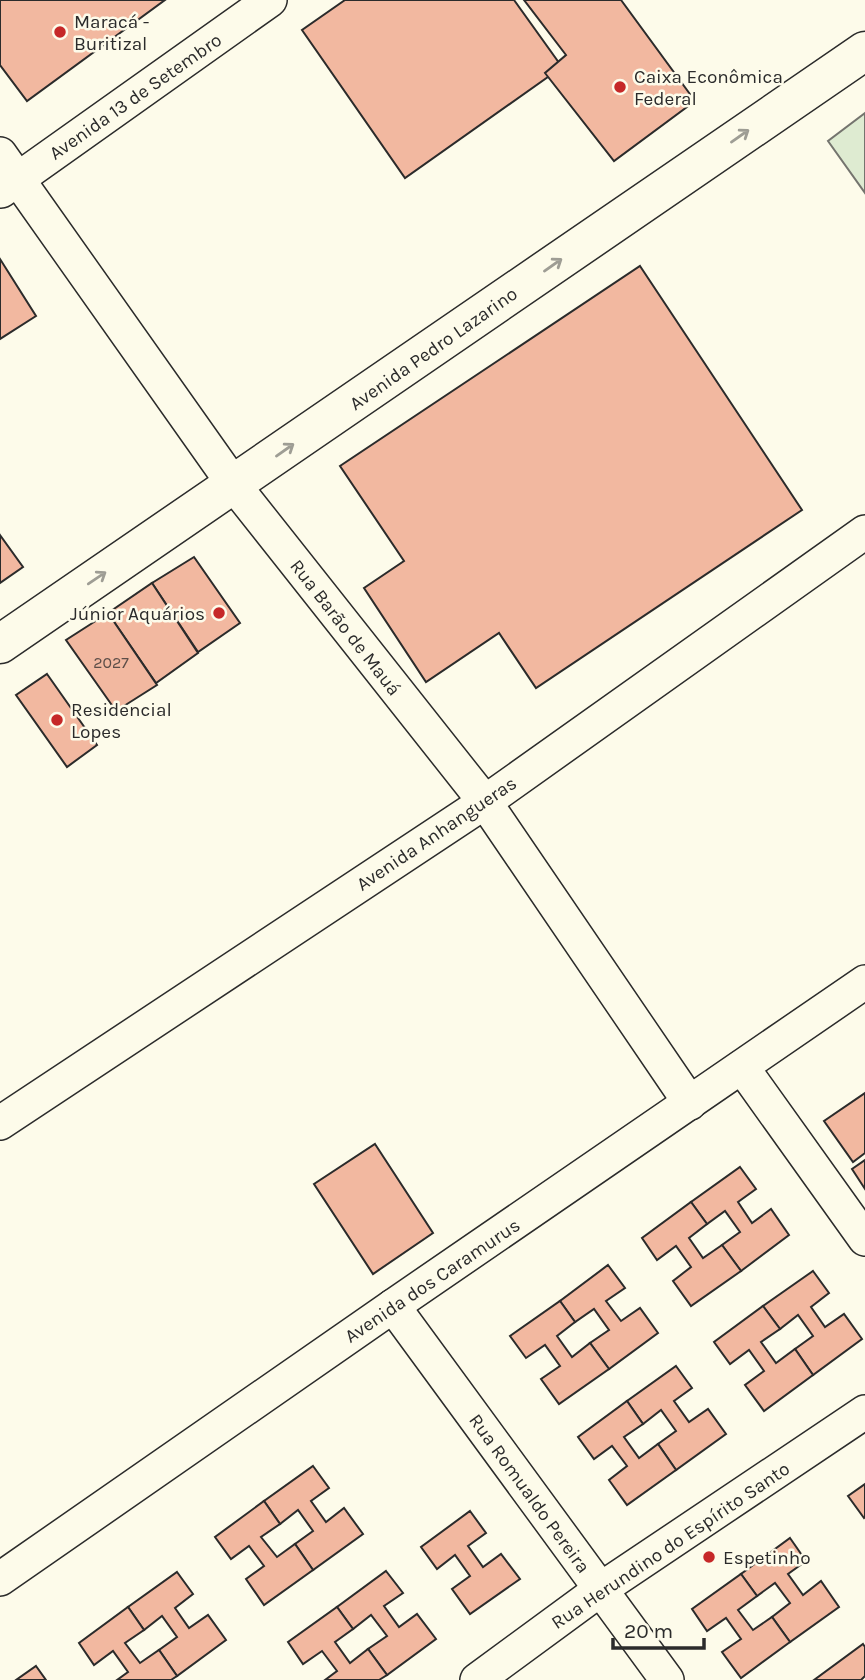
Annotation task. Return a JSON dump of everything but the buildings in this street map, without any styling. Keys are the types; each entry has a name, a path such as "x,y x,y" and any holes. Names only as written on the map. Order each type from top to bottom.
{"main road":[{"name":"Avenida Pedro Lazarino","path":"0,644 865,51"}],"street":[{"name":"Avenida 13 de Setembro","path":"6,175 270,0"},
{"name":"Rua Barão de Mauá","path":"6,175 233,485 485,802 690,1102"},
{"name":"Avenida Anhangueras","path":"0,1123 485,802 865,532"},
{"name":"Avenida dos Caramurus","path":"0,1579 865,982"},
{"path":"742,1067 865,1239"},
{"name":"Rua Romualdo Pereira","path":"393,1306 667,1680"},
{"name":"Rua Herundino do Espírito Santo","path":"477,1680 601,1589 865,1412"}],"green space":[{"path":"865,113 865,193 828,141"}],"place":[{"name":"Maracá - Buritizal","path":"60,32"},
{"name":"Caixa Econômica Federal","path":"620,87"},
{"name":"Júnior Aquários","path":"219,613"},
{"name":"Residencial Lopes","path":"57,720"},
{"name":"Espetinho","path":"709,1557"}]}
